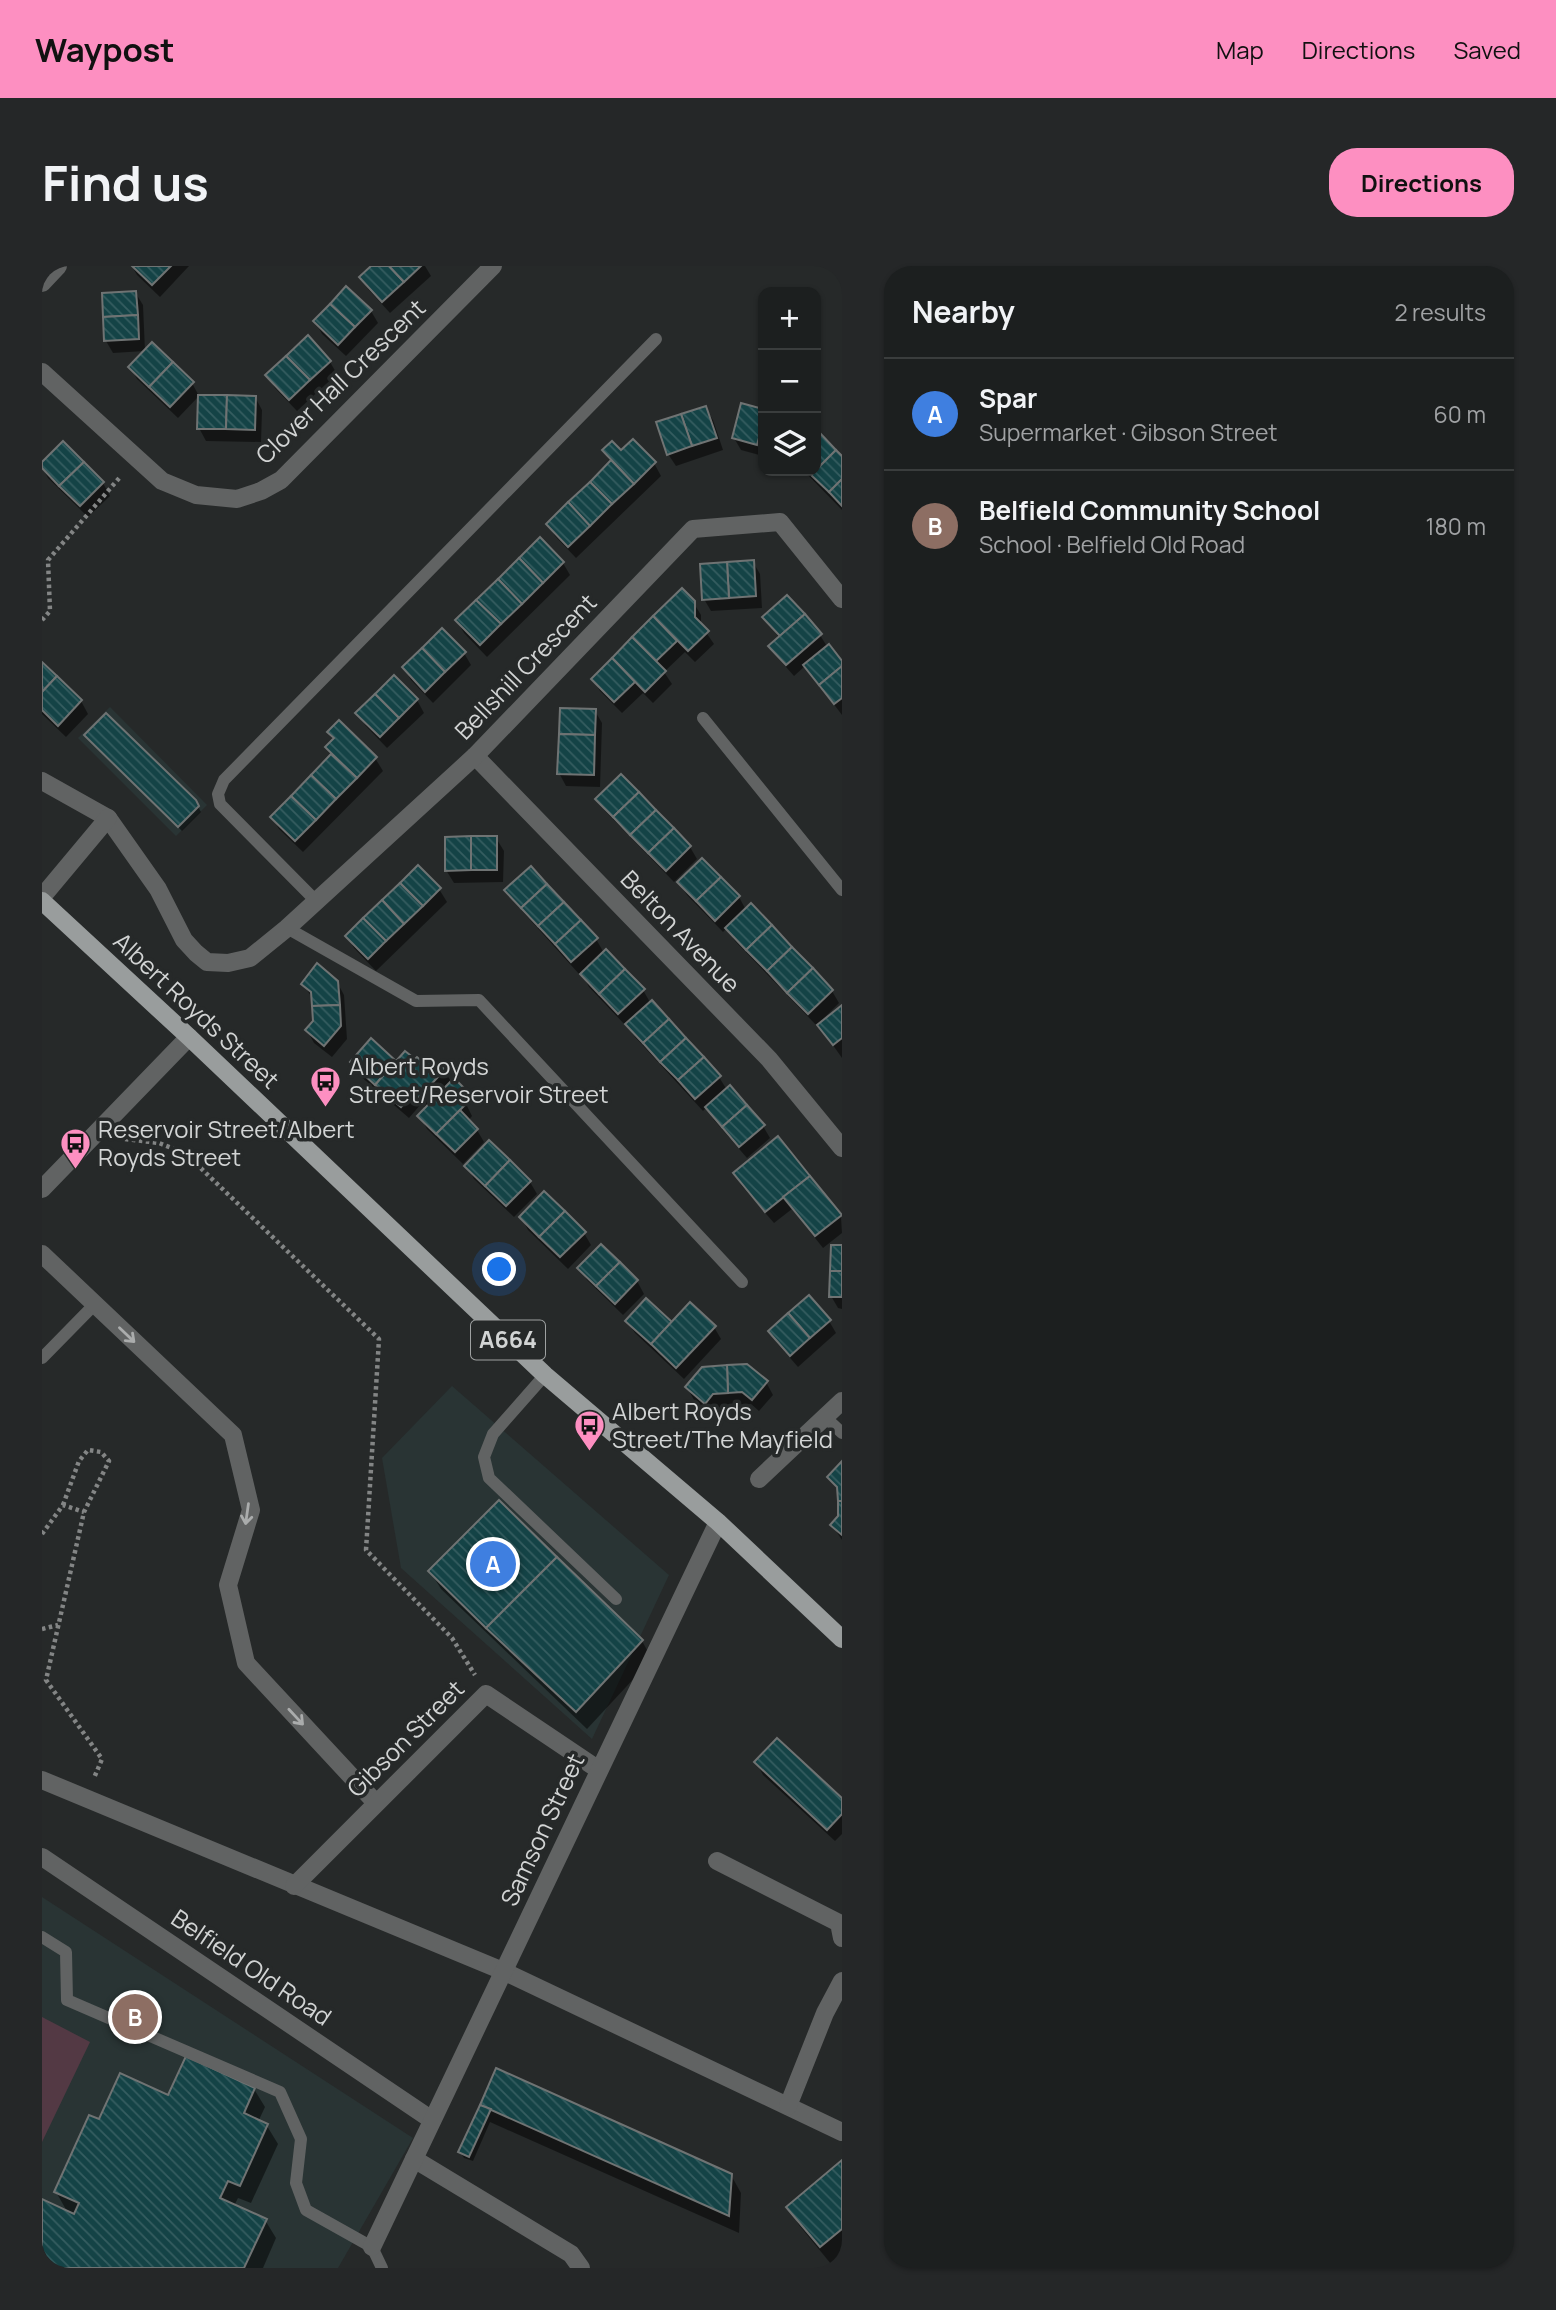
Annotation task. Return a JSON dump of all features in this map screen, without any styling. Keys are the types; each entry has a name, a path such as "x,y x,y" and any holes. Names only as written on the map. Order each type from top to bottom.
{"main road":[{"name":"Albert Royds Street","path":"42,899 545,1374 718,1522 842,1639"}],"street":[{"path":"42,283 58,266"},
{"name":"Clover Hall Crescent","path":"42,372 162,481 196,495 237,499 261,491 281,480 493,266"},
{"name":"Bellshill Crescent","path":"250,958 287,928 475,756 693,529 780,522 842,599"},
{"name":"Belton Avenue","path":"475,756 769,1059 842,1148"},
{"name":"Albert Royds Street","path":"42,781 108,818 158,888 184,940 196,953 207,962 229,963 250,958"},
{"path":"42,899 108,818"},
{"path":"42,1189 189,1037"},
{"path":"42,1254 233,1435 251,1510 228,1585 246,1663 376,1803"},
{"path":"759,1479 842,1401"},
{"name":"Samson Street","path":"372,2247 718,1522"},
{"name":"Gibson Street","path":"295,1886 486,1694 599,1769"},
{"path":"42,1780 503,1971 842,2132"},
{"name":"Belfield Old Road","path":"42,1857 432,2120"},
{"path":"717,1861 839,1923 842,1938"},
{"path":"788,2106 834,2017 842,1981"},
{"path":"414,2159 571,2254 581,2268"}],"lane":[{"path":"316,901 220,804 218,794 224,780 656,340"},
{"path":"703,718 842,890"},
{"path":"287,928 416,1000 479,1000 742,1282"},
{"path":"42,1358 95,1304"},
{"path":"545,1374 493,1434 484,1457 489,1478 616,1599"},
{"path":"825,1417 842,1433"},
{"path":"42,1937 66,1952 67,2000 280,2092 301,2139 296,2183 306,2210 372,2247 382,2268"}],"path":[{"path":"42,620 50,611 48,560 137,458"},
{"path":"94,1135 159,1143 185,1153 379,1339 366,1550 452,1638 486,1694"},
{"path":"42,1534 63,1506 79,1461 88,1450 102,1452 108,1461 84,1512 46,1680 102,1759 86,1798"},
{"path":"63,1506 84,1512"},
{"path":"42,1629 59,1625"}],"shaded area":[{"path":"110,707 207,805 176,836 78,738"},
{"path":"452,1386 669,1575 592,1739 401,1568 382,1458"},
{"path":"42,1897 413,2138 338,2268 42,2268"},
{"path":"42,2017 90,2042 42,2142"}],"building":[{"path":"132,266 171,266 152,285"},
{"path":"371,266 389,266 404,282 382,302 359,277"},
{"path":"389,266 421,266 404,282"},
{"path":"346,286 372,310 355,327 330,304"},
{"path":"136,291 138,315 103,317 102,293"},
{"path":"330,304 355,327 338,345 313,321"},
{"path":"138,315 139,339 104,341 103,317"},
{"path":"308,335 331,361 310,380 286,356"},
{"path":"152,342 173,362 149,387 128,367"},
{"path":"286,356 310,380 289,400 265,375"},
{"path":"173,362 194,382 170,407 149,387"},
{"path":"198,395 227,395 226,429 197,429"},
{"path":"227,395 256,396 255,430 226,429"},
{"path":"741,403 758,408 757,445 732,438"},
{"path":"706,406 717,438 692,446 681,414"},
{"path":"681,414 692,446 667,455 656,422"},
{"path":"821,434 836,450 821,465"},
{"path":"633,439 656,462 634,484 602,450 612,441 621,450"},
{"path":"63,441 84,462 59,486 42,468 42,462"},
{"path":"836,450 842,456 842,479 829,492 812,476 821,476 821,465"},
{"path":"611,460 634,484 612,504 590,482"},
{"path":"84,462 104,482 80,506 59,486"},
{"path":"842,479 842,506 829,492"},
{"path":"590,482 612,504 590,526 568,502"},
{"path":"568,502 590,526 568,547 546,524"},
{"path":"540,537 564,562 543,583 519,558"},
{"path":"519,558 543,583 522,604 498,579"},
{"path":"754,560 756,596 729,598 727,562"},
{"path":"727,562 729,598 702,600 700,564"},
{"path":"498,579 522,604 501,624 476,600"},
{"path":"682,588 695,601 695,617 709,631 688,651 653,616"},
{"path":"787,595 805,614 780,636 762,617"},
{"path":"476,600 501,624 480,645 455,620"},
{"path":"805,614 822,634 786,665 768,646"},
{"path":"653,616 677,641 656,661 632,637"},
{"path":"442,628 466,652 445,672 422,648"},
{"path":"632,637 666,671 645,692 612,658"},
{"path":"829,644 842,661 842,666 819,685 803,665"},
{"path":"422,648 445,672 425,692 402,667"},
{"path":"612,658 635,682 614,702 591,679"},
{"path":"42,662 57,676 42,692"},
{"path":"842,666 842,698 834,704 819,685"},
{"path":"394,675 418,699 399,718 375,694"},
{"path":"57,676 82,700 58,726 42,710 42,692"},
{"path":"375,694 399,718 380,737 355,713"},
{"path":"560,708 596,709 595,735 559,734"},
{"path":"106,713 196,800 199,806 178,827 84,735"},
{"path":"339,720 377,757 357,778 325,747 334,738 327,732"},
{"path":"559,734 595,735 594,775 557,774"},
{"path":"331,754 357,778 336,799 311,775"},
{"path":"621,774 639,792 613,817 595,799"},
{"path":"311,775 336,799 316,820 291,796"},
{"path":"639,792 656,810 630,835 613,817"},
{"path":"291,796 316,820 295,841 270,817"},
{"path":"656,810 674,828 648,853 630,835"},
{"path":"674,828 691,846 666,871 648,853"},
{"path":"471,836 471,870 445,871 445,837"},
{"path":"471,836 497,836 497,870 471,870"},
{"path":"702,858 721,877 696,901 677,882"},
{"path":"418,865 441,888 423,906 400,883"},
{"path":"531,866 547,884 521,908 504,890"},
{"path":"721,877 740,896 715,921 696,901"},
{"path":"400,883 423,906 404,924 382,900"},
{"path":"547,884 564,902 538,926 521,908"},
{"path":"382,900 404,924 386,941 363,918"},
{"path":"564,902 581,920 555,944 538,926"},
{"path":"751,903 772,925 746,950 725,928"},
{"path":"363,918 386,941 368,959 345,936"},
{"path":"581,920 598,938 571,962 555,944"},
{"path":"772,925 792,947 767,971 746,950"},
{"path":"792,947 813,968 787,993 767,971"},
{"path":"606,949 625,969 599,994 580,974"},
{"path":"317,963 338,981 340,1005 312,1006 311,992 301,984"},
{"path":"813,968 833,990 808,1014 787,993"},
{"path":"625,969 645,989 618,1014 599,994"},
{"path":"652,1000 669,1019 643,1043 625,1024"},
{"path":"340,1005 341,1026 324,1046 305,1030 313,1021 312,1006"},
{"path":"842,1005 842,1038 833,1045 817,1025"},
{"path":"669,1019 686,1038 660,1062 643,1043"},
{"path":"371,1038 396,1061 375,1085 350,1062"},
{"path":"686,1038 704,1057 678,1080 660,1062"},
{"path":"405,1051 425,1064 431,1057 445,1069 419,1098 414,1093 401,1107 375,1085"},
{"path":"704,1057 721,1076 695,1099 678,1080"},
{"path":"454,1078 465,1089 459,1095 467,1103 436,1134 417,1116"},
{"path":"730,1085 747,1105 722,1127 705,1107"},
{"path":"747,1105 765,1125 739,1147 722,1127"},
{"path":"460,1110 478,1129 455,1152 436,1134"},
{"path":"778,1136 810,1176 765,1212 733,1173"},
{"path":"489,1140 510,1160 485,1186 464,1166"},
{"path":"510,1160 531,1181 506,1206 485,1186"},
{"path":"810,1176 842,1215 815,1236 783,1197"},
{"path":"544,1191 565,1211 539,1237 519,1217"},
{"path":"565,1211 586,1232 560,1257 539,1237"},
{"path":"601,1244 620,1262 596,1286 577,1268"},
{"path":"831,1245 842,1245 842,1271 830,1271"},
{"path":"620,1262 638,1280 615,1304 596,1286"},
{"path":"830,1271 842,1271 842,1297 829,1297"},
{"path":"809,1295 831,1320 810,1338 788,1313"},
{"path":"646,1298 672,1322 651,1344 625,1321"},
{"path":"690,1302 716,1326 676,1368 651,1344"},
{"path":"788,1313 810,1338 790,1356 768,1331"},
{"path":"747,1364 768,1381 752,1400 742,1392 728,1393 727,1365"},
{"path":"727,1365 728,1393 713,1394 705,1404 685,1387 702,1367"},
{"path":"842,1461 842,1501 838,1501 837,1487 827,1477"},
{"path":"499,1500 557,1557 486,1628 428,1571"},
{"path":"838,1501 842,1501 842,1535 830,1525 838,1516"},
{"path":"557,1557 643,1640 576,1712 486,1628"},
{"path":"777,1738 842,1798 842,1814 827,1830 754,1762"},
{"path":"186,2056 255,2088 244,2113 268,2124 240,2186 228,2181 220,2198 267,2219 244,2268 42,2268 42,2199 74,2214 79,2203 54,2192 89,2115 99,2119 120,2073 168,2095"},
{"path":"496,2068 732,2174 729,2216 480,2105"},
{"path":"480,2105 491,2109 469,2157 458,2152"},
{"path":"842,2160 842,2229 820,2247 786,2207"}],"place":[{"name":"Albert Royds Street/Reservoir Street","path":"326,1108"},
{"name":"Reservoir Street/Albert Royds Street","path":"75,1171"},
{"name":"Albert Royds Street/The Mayfield","path":"589,1453"},
{"name":"Spar","path":"493,1564"},
{"name":"Belfield Community School","path":"135,2017"}]}
